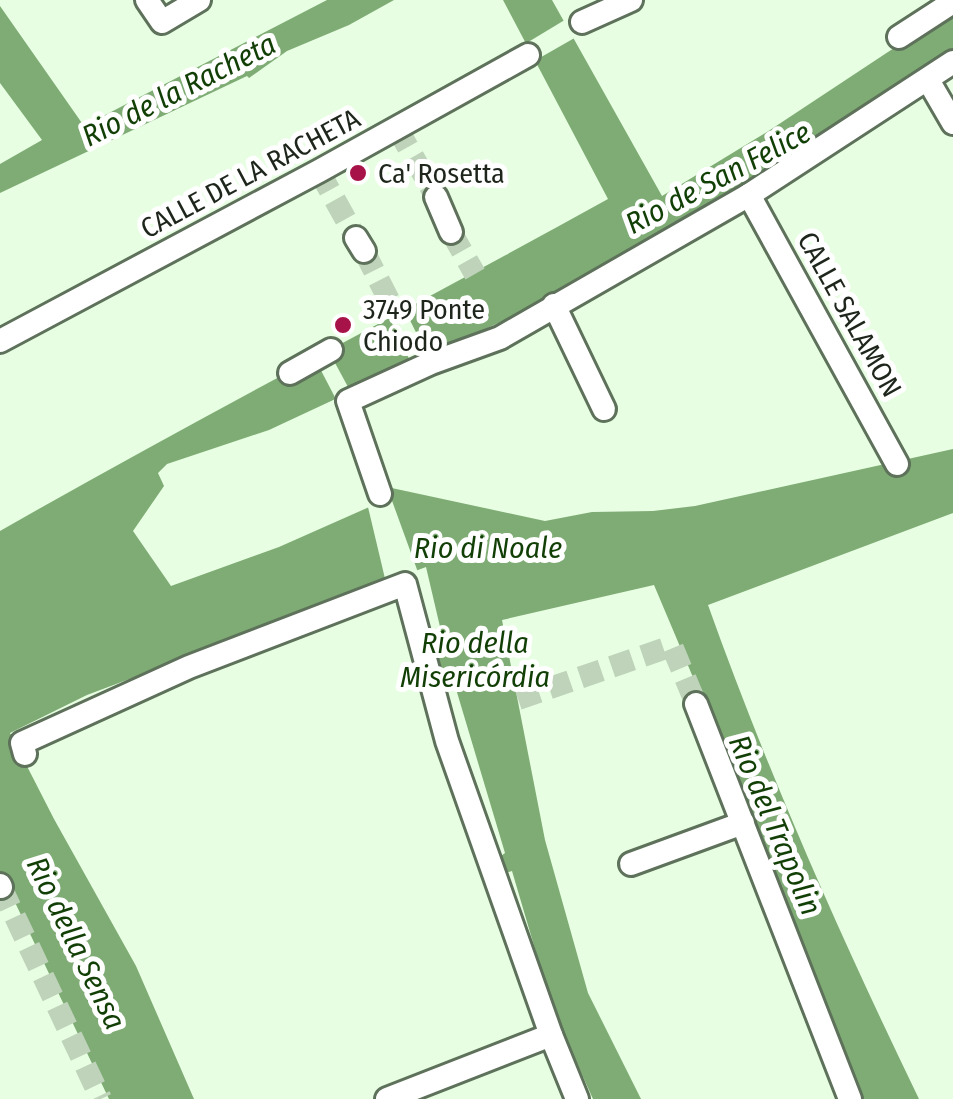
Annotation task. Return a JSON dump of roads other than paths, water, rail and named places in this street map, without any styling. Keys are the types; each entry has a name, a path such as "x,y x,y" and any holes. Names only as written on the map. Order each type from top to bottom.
{"street":[{"path":"147,0 162,22 199,0"},
{"path":"582,22 631,0"},
{"path":"899,37 953,2"},
{"name":"CALLE DE LA RACHETA","path":"0,342 528,55"},
{"path":"380,494 348,401 431,363 500,338 750,194 953,62"},
{"path":"928,80 953,122"},
{"name":"CALLE SALAMON","path":"750,194 897,464"},
{"path":"436,197 452,232"},
{"path":"554,305 604,409"},
{"path":"290,373 331,350"},
{"path":"24,754 22,742 172,675 405,584 447,741 577,1099"},
{"path":"696,704 850,1099"},
{"path":"631,864 742,823"},
{"path":"386,1099 551,1035"}],"water":[{"name":"Rio de la Racheta","path":"327,0 394,0 349,25 287,51 249,78 0,193 0,164 42,140 0,83 0,6 84,126"},
{"path":"503,0 552,0 662,196 953,9 953,52 747,188 513,316 269,430 167,464 158,473 164,486 133,531 171,586 279,547 376,504 387,487 545,521 592,512 695,506 953,449 953,513 708,605 807,855 919,1099 858,1099 654,585 502,620 545,840 588,993 641,1099 593,1099 553,1010 512,871 505,873 501,856 505,853 456,689 447,691 430,636 441,631 426,567 87,695 10,733 136,966 194,1099 109,1099 0,871 0,531 608,199"}],"tunnel":[{"path":"397,128 436,197"},
{"path":"319,171 356,238"},
{"path":"451,232 475,274"},
{"path":"364,251 396,314"},
{"path":"518,699 672,646 696,704"},
{"path":"1,887 101,1099"}],"place":[{"name":"Ca' Rosetta","path":"358,173"},
{"name":"3749 Ponte Chiodo","path":"343,325"}],"water label":[{"name":"Rio de San Felice","path":"718,178"},
{"name":"Rio di Noale","path":"488,548"},
{"name":"Rio della Misericórdia","path":"475,660"},
{"name":"Rio del Trapolin","path":"775,825"},
{"name":"Rio della Sensa","path":"76,943"}]}
